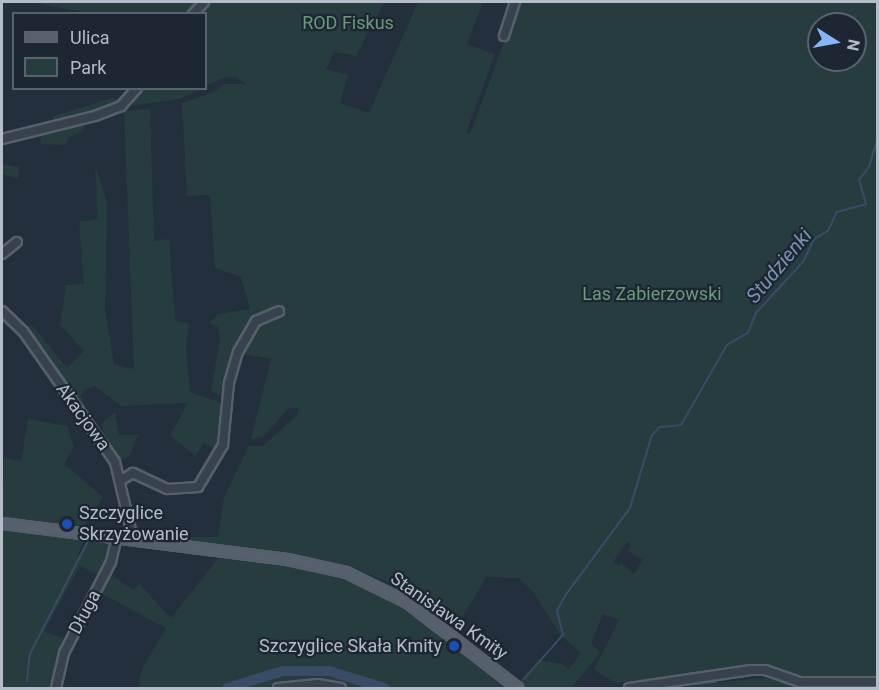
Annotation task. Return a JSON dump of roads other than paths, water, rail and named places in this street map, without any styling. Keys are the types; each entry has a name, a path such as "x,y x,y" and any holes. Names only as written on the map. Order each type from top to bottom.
{"main road":[{"name":"Stanisława Kmity","path":"2,523 302,561 352,574 407,602 518,688"}],"street":[{"path":"504,36 515,2"},
{"path":"2,139 95,116 121,106 135,90"},
{"path":"2,254 17,242"},
{"name":"Akacjowa","path":"2,311 23,331 104,444 121,480 133,539"},
{"path":"121,480 133,472 168,489 198,487 223,445 229,383 238,352 256,321 279,311"},
{"name":"Długa","path":"56,688 64,652 111,562 117,537"},
{"path":"629,688 751,670 765,670 800,682 878,682"},
{"path":"278,688 318,684 341,688"}],"waterway":[{"name":"Studzienki","path":"524,679 563,635 557,611 565,596 630,508 652,435 660,427 681,425 727,345 748,333 756,313 803,262 814,239 828,231 837,212 866,204 859,180 869,167 878,137"},
{"path":"27,681 30,654 89,539"},
{"path":"227,688 283,671 329,671 384,688"},
{"path":"673,686 716,682"},
{"path":"659,688 669,686"}],"place":[{"name":"Szczyglice Skrzyżowanie","path":"67,524"},
{"name":"Szczyglice Skała Kmity","path":"454,646"}],"park label":[{"name":"ROD Fiskus","path":"348,23"},
{"name":"Las Zabierzowski","path":"652,294"}]}
